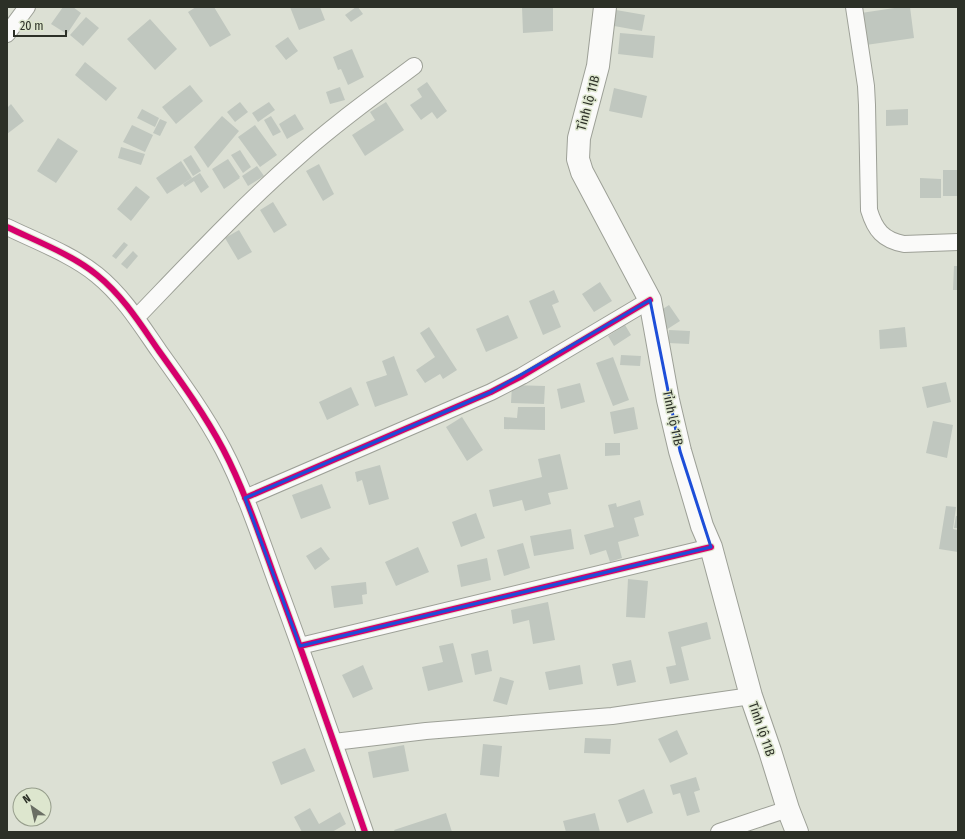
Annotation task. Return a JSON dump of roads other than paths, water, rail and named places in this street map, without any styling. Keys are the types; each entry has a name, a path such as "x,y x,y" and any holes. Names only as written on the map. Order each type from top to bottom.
{"main road":[{"name":"Tỉnh lộ 11B","path":"604,7 598,66 579,138 578,159 582,172 650,300 668,400 680,451 702,526 711,548 751,696 797,832"}],"street":[{"path":"7,34 27,7"},
{"path":"854,7 866,86 869,210 871,218 875,227 881,233 896,242 904,244 958,242"},
{"path":"136,318 223,228 298,157 367,101 414,66"},
{"path":"7,227 67,256 97,275 121,299 136,318 214,432 245,498 300,646 365,832"},
{"path":"245,498 491,392 522,376 650,300"},
{"path":"300,646 711,548"},
{"path":"334,742 426,731 612,716 751,696"},
{"path":"719,832 788,809"}]}
